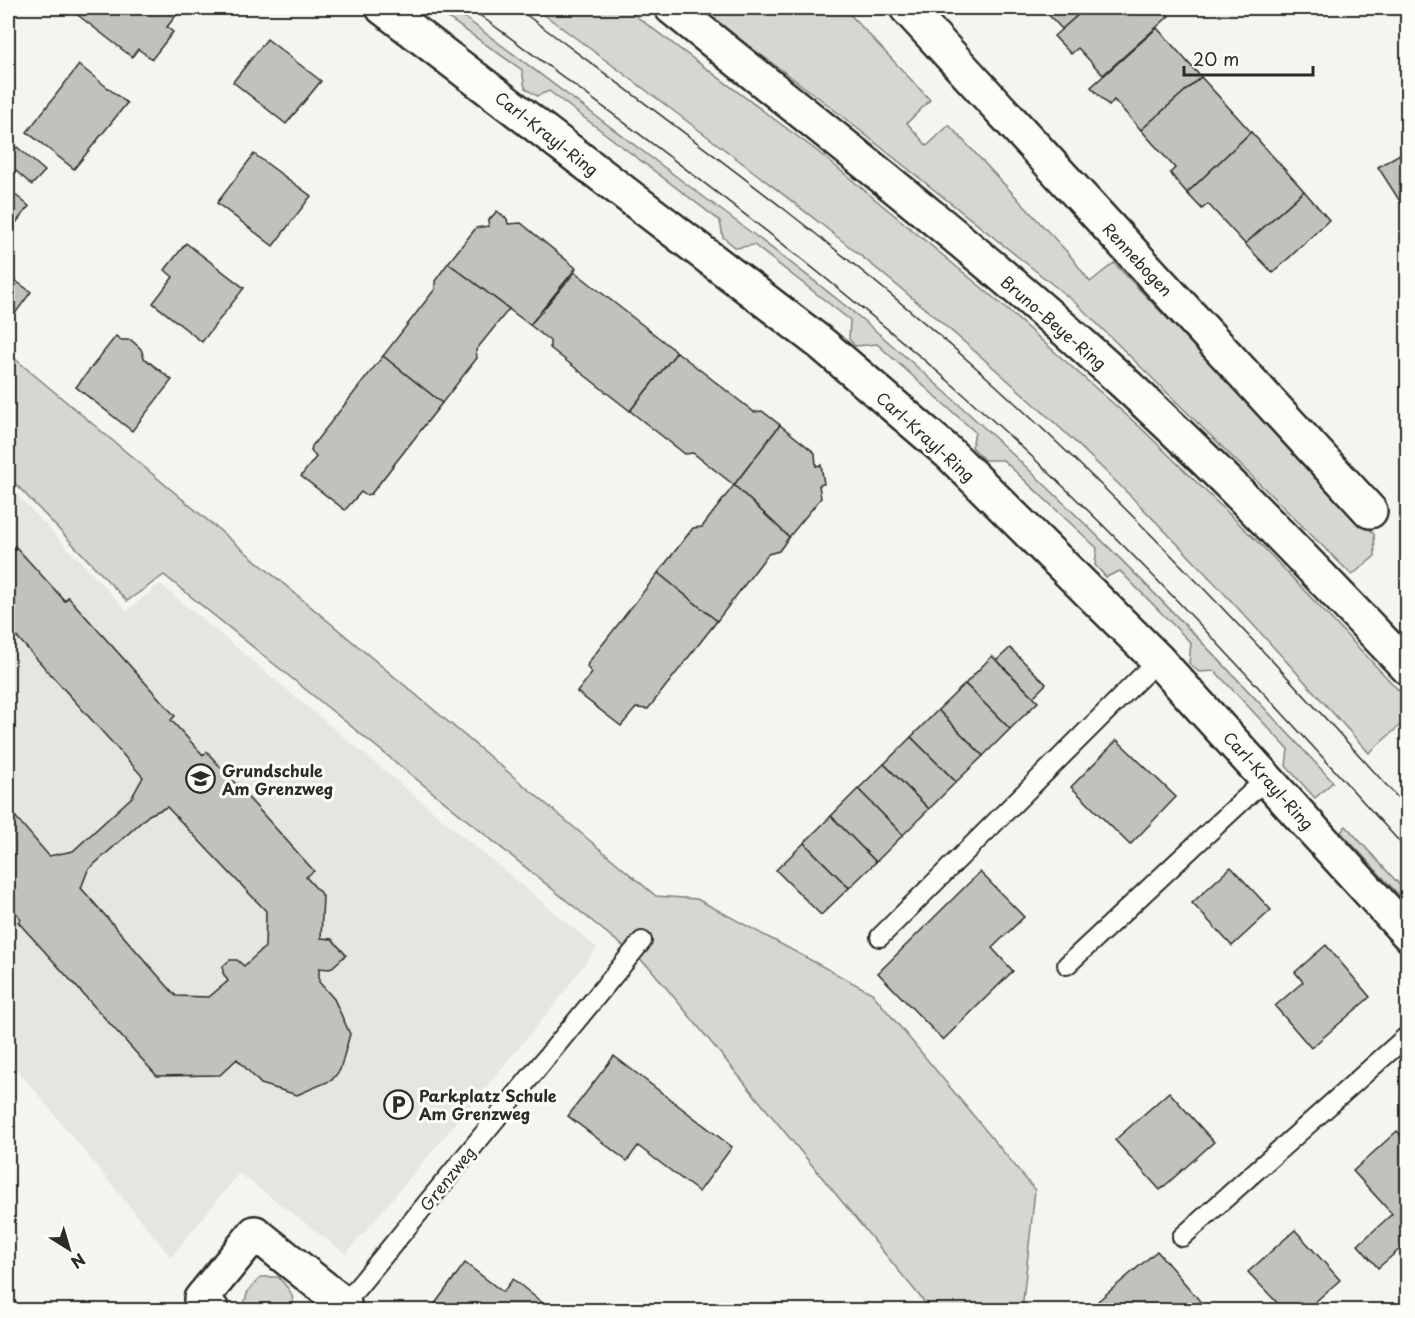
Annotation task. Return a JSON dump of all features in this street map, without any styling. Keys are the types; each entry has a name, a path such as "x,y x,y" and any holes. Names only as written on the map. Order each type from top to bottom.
{"street":[{"name":"Carl-Krayl-Ring","path":"383,8 822,344 949,453 1158,660 1268,777 1407,934"},
{"name":"Bruno-Beye-Ring","path":"672,8 960,241 1097,358 1224,476 1407,668"},
{"name":"Rennebogen","path":"907,8 1370,511"},
{"name":"Grenzweg","path":"212,1311 201,1299 255,1233 344,1308"}],"lane":[{"path":"880,937 1158,660"},
{"path":"1067,965 1268,777"},
{"name":"Grenzweg","path":"344,1308 642,940"},
{"path":"1182,1237 1407,1035"}],"shaded area":[{"path":"434,8 452,8 782,256 870,326 991,434 1108,547 1222,663 1333,782 1315,798 1286,766 1288,749 1215,671 1199,672 1189,663 1191,643 1120,571 1106,577 1095,565 1097,548 1003,460 984,460 972,447 975,432 877,344 855,346 849,339 850,320 754,245 736,248 723,237 720,221 549,91 537,96 525,88 522,70"},
{"path":"535,8 625,8 817,151 987,292 1141,428 1266,550 1407,699 1407,719 1369,753 1169,535 1099,465 965,342 753,171"},
{"path":"698,8 844,8 930,100 907,123 927,146 949,125 1069,254 1090,282 1114,263 1374,534 1375,556 1352,575 1077,304 823,101"},
{"path":"8,353 656,896 697,899 872,993 1035,1190 1022,1310 931,1310 650,968 164,575 127,601 8,476"},
{"name":"Grundschule Am Grenzweg","path":"8,485 127,611 160,584 597,948 551,1009 346,1254 239,1173 171,1257 8,1058"},
{"path":"1346,826 1407,893 1407,904 1341,832"},
{"path":"261,1277 278,1277 292,1296 292,1310 246,1310 243,1307 248,1291"}],"building":[{"path":"71,8 182,8 167,27 173,32 152,59 138,49 132,57"},
{"path":"1042,8 1086,8 1062,29"},
{"path":"1086,8 1162,8 1169,16 1103,75 1078,48 1071,54 1054,36"},
{"path":"1157,28 1201,77 1141,130 1114,100 1109,106 1091,87"},
{"path":"267,39 321,81 286,124 233,82"},
{"path":"79,65 127,103 74,169 27,132"},
{"path":"1201,77 1251,132 1187,193 1170,173 1175,168 1141,130"},
{"path":"1251,132 1304,191 1245,244 1208,204 1202,209 1187,193"},
{"path":"17,147 45,171 32,185 8,164 8,158"},
{"path":"1408,149 1408,214 1378,167"},
{"path":"254,154 311,196 273,246 217,203"},
{"path":"8,189 29,206 8,233"},
{"path":"1304,191 1329,220 1273,273 1245,244"},
{"path":"497,211 507,219 508,224 521,223 576,268 530,325 448,263 476,228 489,226 488,221"},
{"path":"186,243 244,288 202,342 153,303 173,277 165,270"},
{"path":"448,263 509,309 476,350 477,358 442,403 383,356 435,289 435,281"},
{"path":"575,272 677,352 630,411 550,348 550,341 530,325"},
{"path":"13,279 31,292 8,323 8,287"},
{"path":"116,336 121,340 131,340 141,349 144,358 172,380 132,431 76,387"},
{"path":"677,352 754,412 762,411 780,425 734,485 693,453 685,454 630,411"},
{"path":"383,356 442,403 371,494 365,495 361,492 345,510 301,476 316,457 311,451 312,446"},
{"path":"780,425 815,453 816,466 821,465 824,484 819,485 821,498 789,537 734,485"},
{"path":"734,485 789,537 779,551 768,554 717,621 658,573 693,528 702,527"},
{"path":"15,546 65,601 68,597 175,716 171,720 203,755 207,752 314,871 306,877 323,896 321,938 332,939 346,955 330,969 319,968 319,982 334,999 350,1034 340,1070 332,1080 297,1095 261,1084 237,1059 220,1075 157,1076 18,922 21,919 8,903 8,808 49,856 73,851 132,797 143,777 8,627 8,552","holes":["167,807 266,911 265,947 244,966 237,960 230,960 223,966 223,973 228,981 209,997 176,996 81,888 88,870 149,815"]},
{"path":"658,573 717,621 648,709 636,708 621,726 577,692 592,673 587,667 588,663"},
{"path":"1010,648 1046,684 1033,697 997,660"},
{"path":"992,656 1038,702 1010,729 965,684"},
{"path":"965,684 1010,729 983,756 938,710"},
{"path":"938,710 983,756 956,782 911,737"},
{"path":"911,737 956,782 929,809 884,764"},
{"path":"1117,740 1176,797 1130,845 1071,787"},
{"path":"884,764 929,809 903,835 858,789"},
{"path":"858,789 903,835 876,862 831,816"},
{"path":"831,816 876,862 849,888 804,843"},
{"path":"804,843 849,888 821,915 776,870"},
{"path":"1231,867 1271,910 1232,946 1192,903"},
{"path":"980,872 1024,917 992,948 1013,971 943,1040 878,973"},
{"path":"1326,945 1370,997 1311,1048 1275,1006 1303,982 1295,972"},
{"path":"614,1056 732,1147 699,1192 638,1146 627,1161 568,1116"},
{"path":"1169,1092 1214,1142 1160,1190 1115,1140"},
{"path":"1397,1131 1408,1143 1408,1242 1378,1268 1358,1245 1392,1214 1353,1171"},
{"path":"1295,1230 1340,1280 1306,1310 1284,1310 1248,1272"},
{"path":"1157,1251 1205,1307 1201,1310 1106,1310 1098,1301"},
{"path":"465,1263 503,1292 513,1279 545,1305 541,1310 431,1309"}],"tram line":[{"path":"470,8 787,247 970,400 1085,507 1140,563 1249,677 1408,851"},
{"path":"517,8 818,235 991,381 1153,536 1408,809"}],"place":[{"name":"Grundschule Am Grenzweg","path":"201,779"},
{"name":"Parkplatz Schule Am Grenzweg","path":"398,1104"}]}
